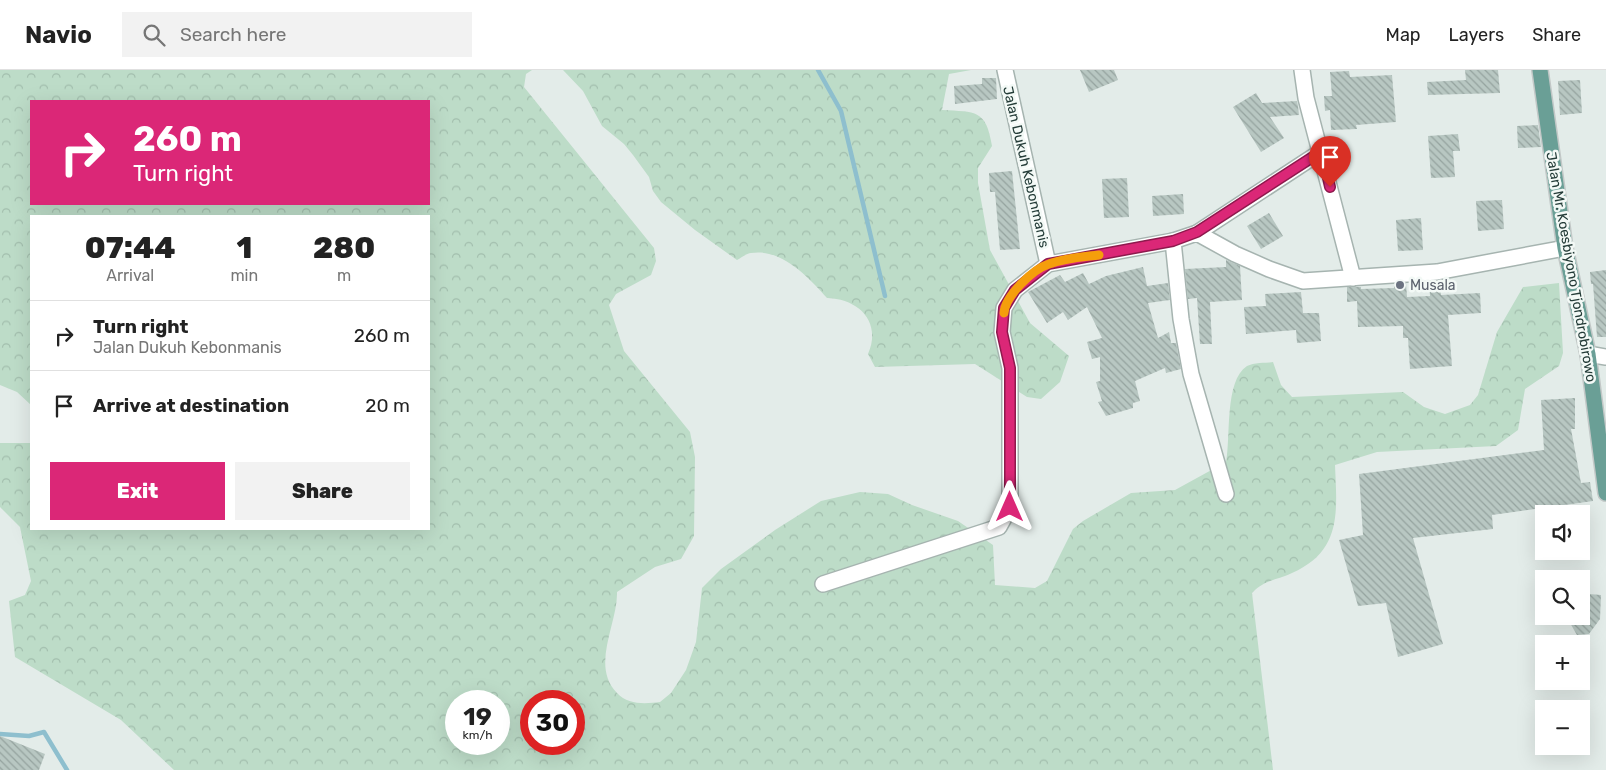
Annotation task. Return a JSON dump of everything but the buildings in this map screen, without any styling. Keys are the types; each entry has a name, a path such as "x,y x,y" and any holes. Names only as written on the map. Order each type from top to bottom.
{"main road":[{"name":"Jalan Mr. Koesbiyono Tjondrobirowo","path":"1540,70 1565,248 1588,354 1606,493"}],"street":[{"name":"Jalan Dukuh Kebonmanis","path":"1004,70 1048,264"},
{"path":"1302,70 1306,98 1322,151 1353,278"},
{"name":"Jalan Dukuh Kebonmanis","path":"823,584 999,527 1010,507 1010,368 1002,332 1004,308 1015,290 1048,264 1173,241 1197,232 1322,151"},
{"path":"1197,232 1235,254 1303,281 1437,272 1565,248"},
{"path":"1173,241 1180,319 1191,374 1226,494"},
{"path":"1588,354 1606,357"}],"green space":[{"path":"0,70 532,70 526,74 524,87 654,248 656,261 651,275 616,294 609,305 624,351 690,432 695,457 694,536 681,559 655,567 617,592 605,657 606,670 609,682 617,693 631,702 660,702 671,693 686,670 696,642 702,588 721,569 775,530 821,501 860,492 888,494 912,505 958,521 993,545 995,585 1035,588 1047,581 1073,529 1083,521 1131,493 1175,490 1226,462 1232,397 1240,373 1247,366 1256,363 1273,362 1281,385 1292,397 1403,392 1424,407 1445,414 1470,405 1478,395 1497,332 1523,287 1559,283 1563,353 1559,366 1525,389 1518,430 1496,446 1377,452 1335,465 1335,514 1328,542 1308,564 1292,573 1266,583 1252,593 1273,770 174,770 121,720 15,657 9,601 25,595 31,581 20,527 0,507 0,443 30,443 30,530 430,530 430,215 30,215 30,404 17,392 0,385"},
{"path":"563,70 971,70 949,74 942,110 963,111 978,115 983,119 990,134 992,146 978,168 978,183 990,250 1030,323 1069,356 1060,382 1041,399 1027,397 975,364 875,367 868,354 872,342 872,332 870,322 865,314 849,303 839,299 827,298 794,266 784,260 773,255 749,253 737,260 695,230 661,202 653,191 649,177 633,155 624,144 602,126 583,91"}],"waterway":[{"path":"818,70 841,111 885,296"},
{"path":"0,734 29,736 44,732 67,770"}],"slow traffic":[{"path":"1004,313 1004,308 1015,290 1030,276 1048,264 1099,255"}],"place":[{"name":"Musala","path":"1400,285"}],"route":[{"path":"1010,507 1010,368 1002,332 1004,308 1015,290 1030,276 1048,264 1173,241 1197,232 1322,151 1330,187"}]}
